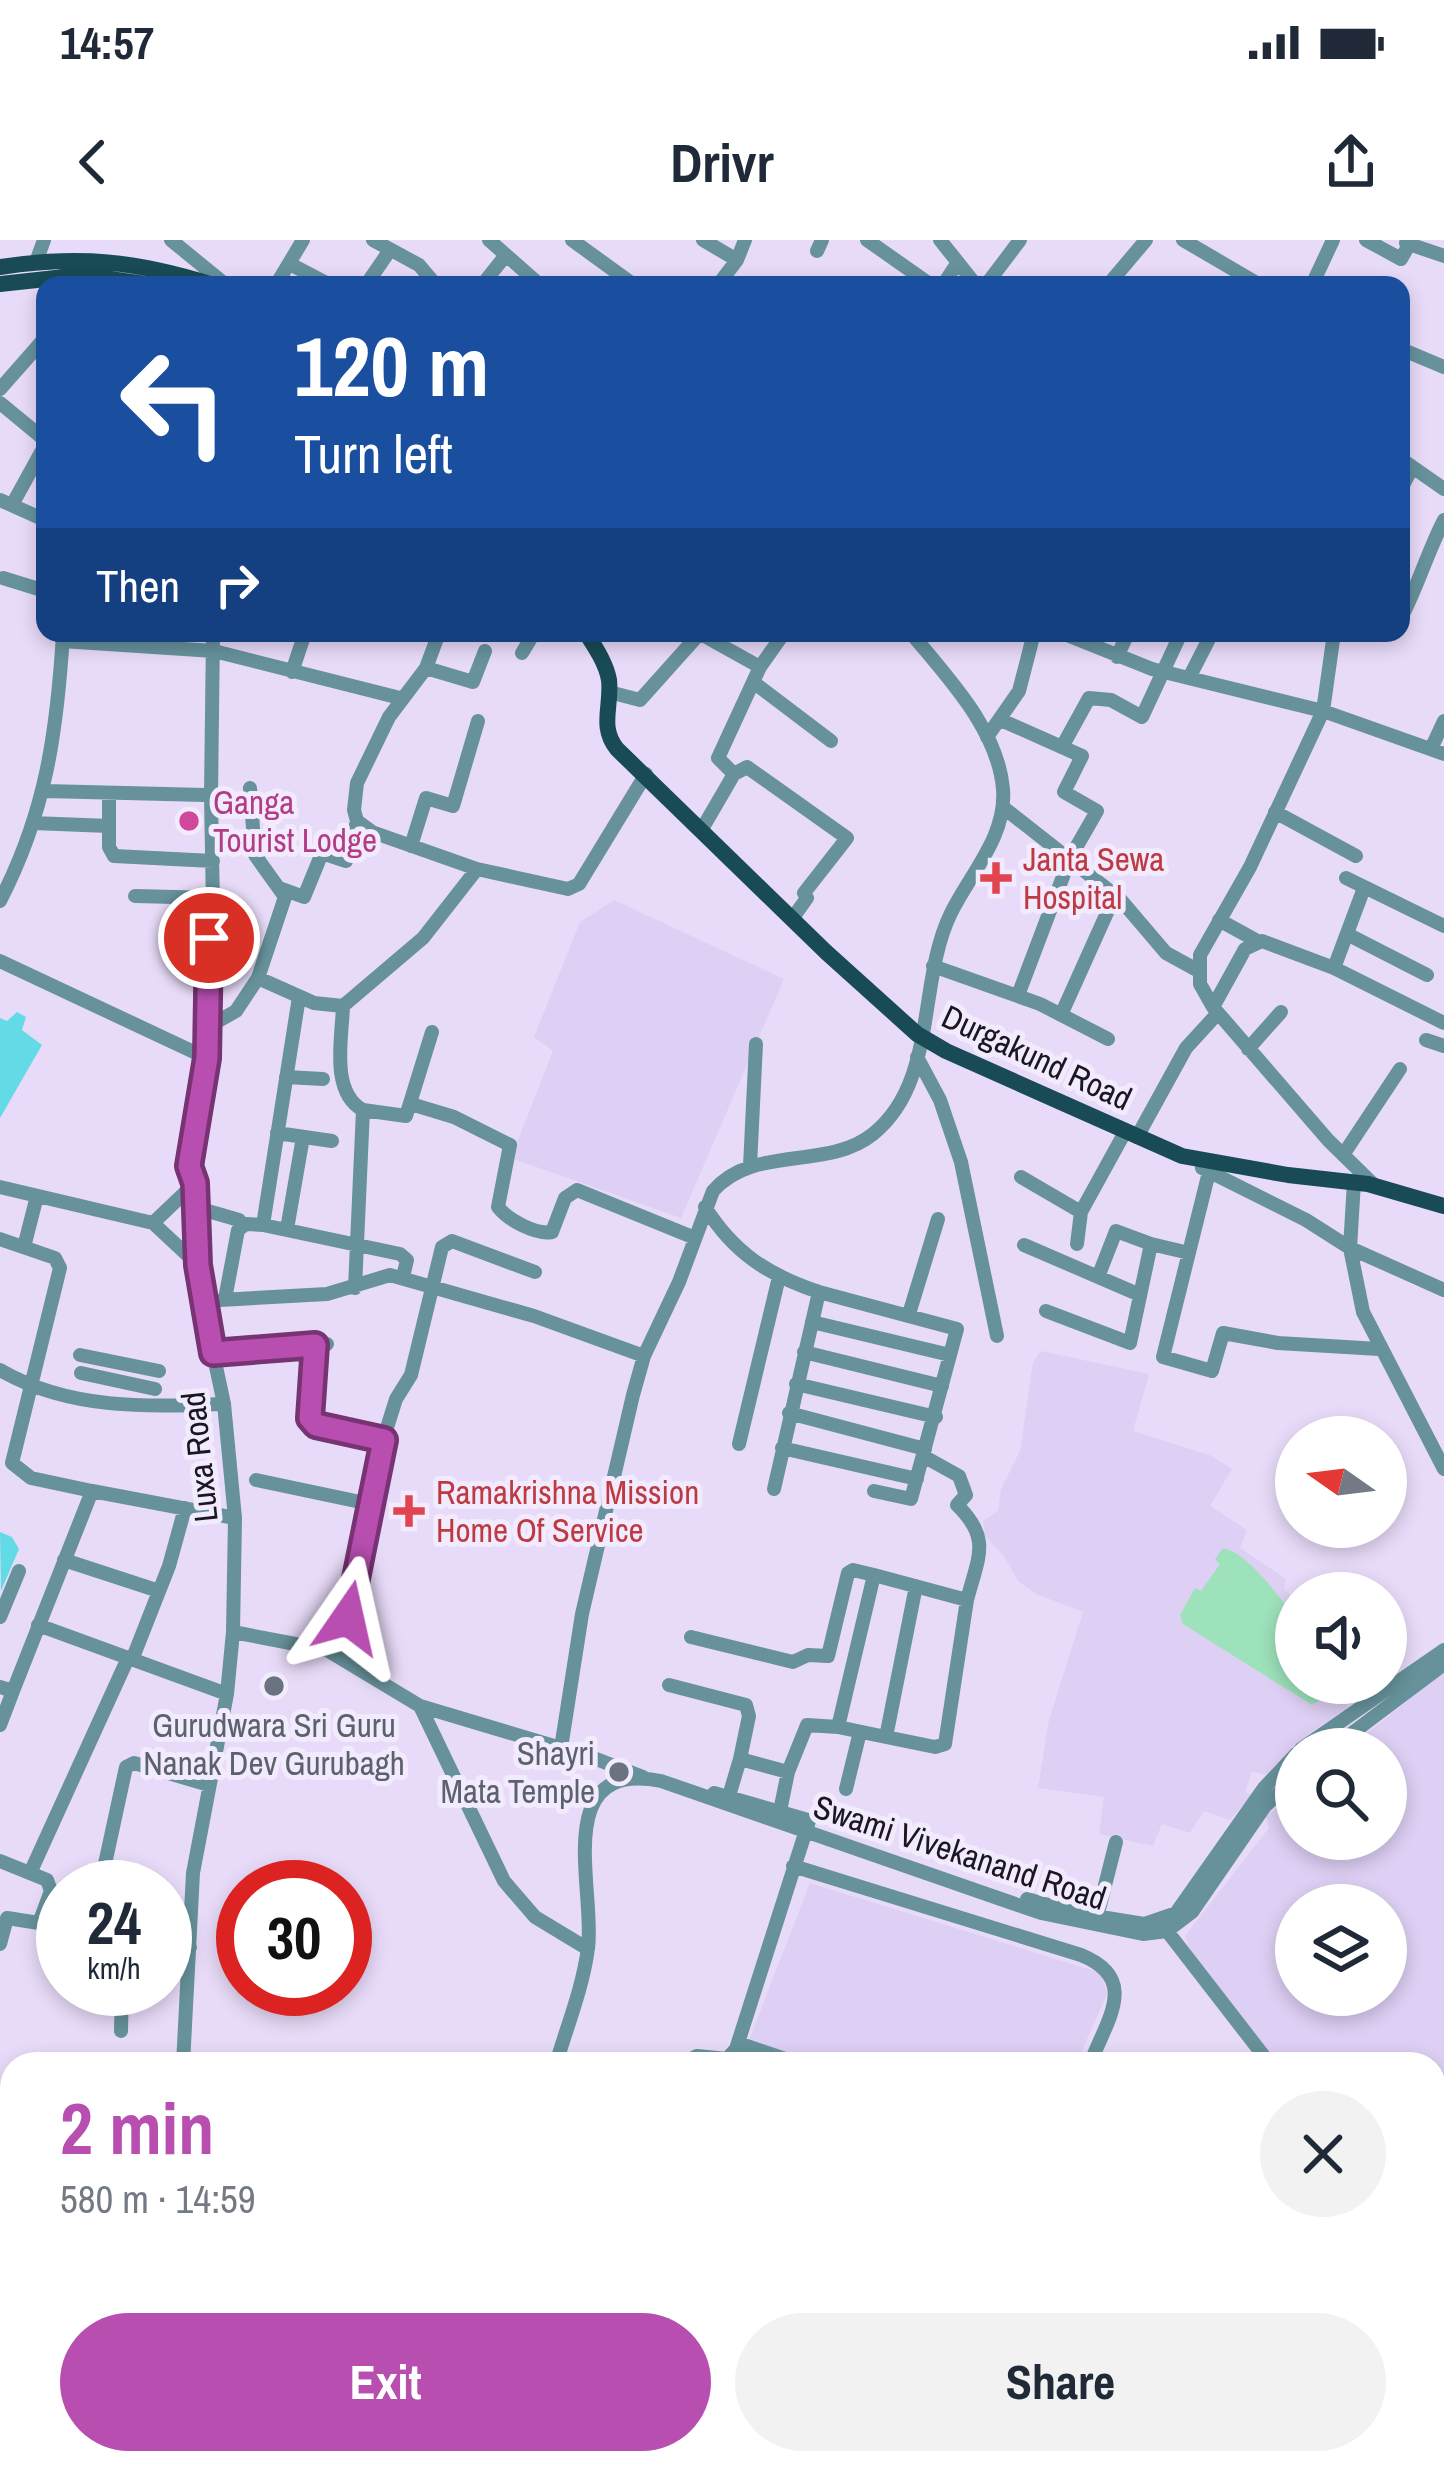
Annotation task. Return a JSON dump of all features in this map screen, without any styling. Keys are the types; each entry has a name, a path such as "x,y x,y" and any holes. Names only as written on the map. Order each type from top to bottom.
{"main road":[{"path":"0,267 36,262 82,273 145,266 181,276"},
{"path":"0,284 36,279"},
{"name":"Durgakund Road","path":"591,642 606,668 609,738 792,919 920,1036 1182,1156 1374,1185 1444,1206"}],"street":[{"path":"36,262 44,240"},
{"path":"171,240 215,276"},
{"path":"282,275 303,240"},
{"path":"373,240 419,265 428,276"},
{"path":"489,240 530,276"},
{"path":"572,240 622,276"},
{"path":"703,240 737,260"},
{"path":"725,276 746,240"},
{"path":"867,240 918,276"},
{"path":"940,240 969,276"},
{"path":"993,276 1020,240"},
{"path":"1116,276 1146,240"},
{"path":"1183,240 1245,276"},
{"path":"1316,276 1333,240"},
{"path":"1366,240 1401,259 1407,242 1444,256"},
{"path":"372,276 390,250"},
{"path":"489,276 506,255"},
{"path":"949,276 958,262"},
{"path":"0,389 36,348"},
{"path":"1410,353 1444,367"},
{"path":"0,403 36,434"},
{"path":"36,456 6,502 36,516"},
{"path":"1410,466 1444,489"},
{"path":"1410,600 1422,562 1444,520"},
{"path":"3,578 36,588"},
{"path":"0,901 44,791 55,737 62,642"},
{"path":"115,642 210,651 400,698"},
{"name":"Luxa Road","path":"192,1898 227,1694 235,1518 224,1404 202,1300 194,1207 215,1023 210,642"},
{"path":"292,672 302,642"},
{"path":"250,788 255,855 282,889 304,897 322,853 346,861 357,821 353,798 357,783 400,698 426,668 436,642"},
{"path":"521,652 528,642"},
{"path":"609,692 640,700 692,642"},
{"path":"716,642 760,667"},
{"path":"734,774 718,758 760,667 778,642"},
{"path":"561,1748 583,1615 644,1356 705,1207 722,1181 750,1166 864,1140 895,1111 916,1057 933,966 948,919 990,846 1004,808 1003,784 987,737 918,642"},
{"path":"987,737 1019,691 1032,642"},
{"path":"1084,642 1164,673 1323,711 1438,751 1444,721"},
{"path":"1117,656 1124,642"},
{"path":"1062,747 1089,698 1111,700 1142,717 1177,642"},
{"path":"1189,678 1207,642"},
{"path":"1333,642 1323,711 1200,955 1197,970 1216,1010 1248,1049 1374,1185"},
{"path":"109,793 110,852 119,858 210,861 205,795 210,651"},
{"path":"426,668 473,682 485,651"},
{"path":"753,682 831,741"},
{"path":"1001,720 1082,756 1064,792 1097,812 1070,858 1020,990"},
{"path":"411,846 426,798 453,806 478,721"},
{"path":"702,829 734,774 747,767 847,838 804,893 807,898 792,919"},
{"path":"357,821 372,832 477,869 568,889 579,884 646,774"},
{"path":"44,791 205,795"},
{"path":"1004,808 1115,895 1166,953 1197,970"},
{"path":"1275,812 1356,856"},
{"path":"33,823 109,826"},
{"path":"258,978 299,998 343,1006 424,938 477,869"},
{"path":"1346,878 1444,926"},
{"path":"1334,968 1364,888"},
{"path":"215,1023 236,1011 258,978 284,909 282,889"},
{"path":"1061,1015 1115,895"},
{"path":"0,961 210,1059 211,898 135,896"},
{"path":"1219,920 1259,942 1274,943 1334,968 1444,1023"},
{"path":"1347,934 1427,975"},
{"path":"1077,1244 1081,1212 1186,1048 1216,1010 1245,950 1259,942"},
{"path":"933,966 1061,1015 1108,1039"},
{"path":"263,1225 299,998"},
{"path":"343,1006 342,1079 348,1099 362,1110 403,1118 432,1032"},
{"path":"1248,1049 1281,1012"},
{"path":"1426,1040 1444,1046"},
{"path":"750,1166 756,1044"},
{"path":"916,1057 940,1100 961,1162 998,1336"},
{"path":"1343,1155 1400,1070"},
{"path":"286,1077 323,1079"},
{"path":"411,1104 454,1117 510,1145 498,1207 504,1215 543,1233 552,1232 565,1198 578,1190 695,1238"},
{"path":"355,1288 362,1110"},
{"path":"277,1133 332,1141"},
{"path":"287,1229 303,1137"},
{"path":"1182,1156 1306,1220 1350,1249 1444,1290"},
{"path":"1209,1172 1163,1357 1212,1371 1222,1333 1278,1343 1379,1349"},
{"path":"1021,1177 1081,1212"},
{"path":"1354,1182 1350,1249 1357,1291 1379,1349 1444,1469"},
{"path":"153,1223 195,1183"},
{"path":"0,1187 153,1223 198,1265"},
{"path":"25,1247 37,1196"},
{"path":"194,1207 238,1220"},
{"path":"705,1207 735,1248 779,1277 957,1328 910,1499 874,1491"},
{"path":"909,1314 938,1219"},
{"path":"225,1299 238,1230 246,1224 404,1256 403,1277"},
{"path":"1098,1277 1116,1231 1189,1253"},
{"path":"0,1239 55,1258 60,1268 11,1463 32,1478 235,1518"},
{"path":"340,1656 384,1440 396,1399 411,1376 442,1247 452,1241 535,1272"},
{"path":"1046,1311 1130,1343 1151,1244"},
{"path":"1024,1245 1140,1295"},
{"path":"202,1300 327,1294 382,1275 403,1277 644,1356"},
{"path":"739,1444 779,1277"},
{"path":"774,1489 819,1292"},
{"path":"812,1322 950,1355"},
{"path":"213,1353 321,1344 310,1418 316,1425 384,1440"},
{"path":"804,1352 942,1386"},
{"path":"80,1354 159,1371"},
{"path":"152,1406 162,1354"},
{"path":"0,1370 29,1387 89,1401 224,1404"},
{"path":"81,1373 155,1389"},
{"path":"796,1384 936,1417"},
{"path":"780,1811 799,1736 807,1726 838,1727 935,1747 945,1744 967,1600 982,1543 976,1524 957,1505 966,1495 959,1476 924,1452 789,1413"},
{"path":"782,1448 917,1478"},
{"path":"256,1480 370,1504"},
{"path":"0,1725 6,1689 38,1625 92,1491"},
{"path":"31,1871 159,1591 185,1508"},
{"path":"64,1560 159,1591"},
{"path":"0,1617 19,1571"},
{"path":"691,1637 793,1662 808,1655 829,1656 848,1573 874,1575 967,1600"},
{"path":"838,1727 874,1575"},
{"path":"886,1737 916,1586"},
{"path":"38,1625 227,1694"},
{"name":"Swami Vivekanand Road","path":"233,1632 308,1643 340,1656 420,1706 683,1789 780,1811 808,1825"},
{"path":"1332,1728 1444,1650"},
{"path":"1359,1728 1444,1664"},
{"path":"669,1685 746,1705 749,1716 729,1796"},
{"path":"420,1706 504,1881 535,1917 588,1949"},
{"path":"845,1789 860,1732"},
{"path":"740,1759 788,1772"},
{"path":"106,1860 126,1767 134,1763 209,1785"},
{"name":"Swami Vivekanand Road","path":"1086,1918 1144,1924 1176,1913 1275,1776"},
{"path":"559,2052 588,1949 582,1845 586,1820 609,1788 653,1780"},
{"name":"Swami Vivekanand Road","path":"683,1789 808,1825 1086,1918 1143,1934 1168,1931"},
{"path":"1261,2052 1168,1931 1192,1912 1275,1797"},
{"path":"732,2052 808,1825"},
{"path":"1074,1952 1116,1841"},
{"path":"0,1861 36,1874"},
{"path":"794,1866 1074,1952 1107,1967 1116,1985 1094,2052"},
{"path":"0,1944 7,1918 36,1923"},
{"path":"121,2016 121,2031"},
{"name":"Luxa Road","path":"184,2052 186,2016"},
{"path":"738,2043 765,2052"}],"shaded area":[{"path":"614,900 784,979 681,1218 511,1158 553,1051 534,1037 580,922"},
{"path":"17,1012 26,1017 22,1030 42,1045 0,1118 0,1018 7,1021"},
{"path":"1041,1351 1149,1374 1133,1431 1212,1456 1232,1469 1210,1506 1247,1530 1240,1548 1276,1572 1275,1704 1348,1707 1317,1728 1275,1728 1275,1765 1265,1775 1252,1771 1245,1792 1252,1795 1230,1820 1204,1811 1190,1833 1162,1824 1153,1846 1099,1834 1104,1797 1038,1788 1049,1720 1083,1612 1036,1594 1018,1581 985,1536 983,1521 998,1511 1001,1489 1020,1451 1033,1362"},
{"path":"0,1532 12,1537 19,1549 1,1591"},
{"path":"1223,1548 1233,1552 1275,1593 1275,1682 1183,1624 1180,1615 1195,1588 1201,1591 1220,1564 1215,1559"},
{"path":"1444,1671 1444,2052 1269,2052 1193,1957 1185,1936 1269,1828 1266,1817 1275,1810 1275,1860 1407,1860 1407,1728 1374,1728"},
{"path":"810,1883 1101,1973 1107,1994 1081,2052 788,2052 749,2040"}],"place":[{"name":"Ganga Tourist Lodge","path":"189,821"},
{"name":"Janta Sewa Hospital","path":"996,878"},
{"name":"Ramakrishna Mission Home Of Service","path":"409,1511"},
{"name":"Gurudwara Sri Guru Nanak Dev Gurubagh","path":"274,1686"},
{"name":"Shayri Mata Temple","path":"619,1772"}],"route":[{"path":"209,938 207,1058 189,1166 195,1183 202,1300 213,1353 315,1345 310,1418 316,1425 384,1440 348,1618"}]}
